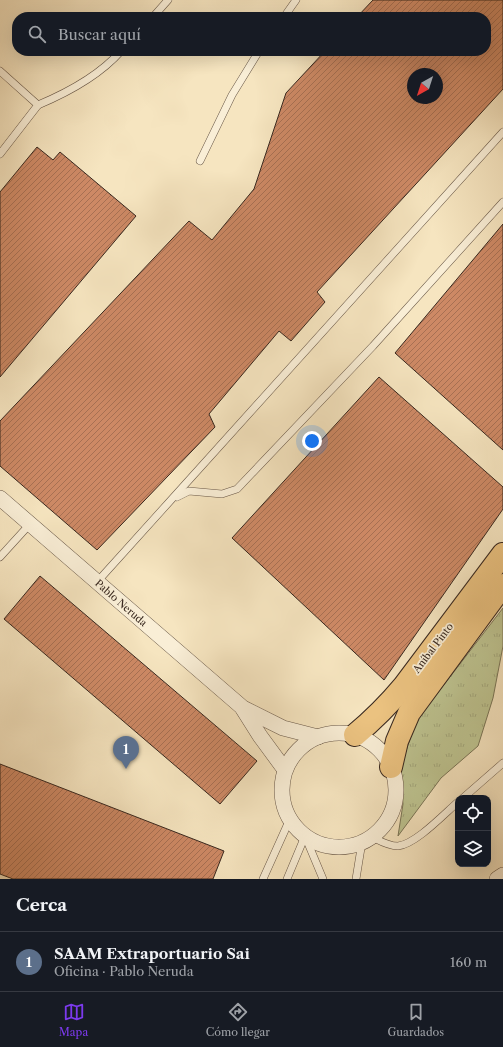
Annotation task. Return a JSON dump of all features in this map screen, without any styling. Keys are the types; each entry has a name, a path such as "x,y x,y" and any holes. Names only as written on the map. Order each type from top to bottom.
{"highway":[{"name":"Aníbal Pinto","path":"355,735 377,716 404,686 503,554"},
{"name":"Aníbal Pinto","path":"391,767 397,741 409,713 503,585"}],"street":[{"name":"Pablo Neruda","path":"0,498 243,708 283,728 318,736"},
{"name":"Pablo Neruda","path":"243,708 260,736 285,770"},
{"path":"336,733 355,735 376,747 385,756 391,767 396,788 392,810 380,829 367,839 351,846 333,847 316,842 305,836 296,828 284,807 282,782 285,770 291,759 298,750 308,742 318,736 336,733"},
{"path":"497,879 503,874"}],"lane":[{"path":"157,12 168,0"},
{"path":"288,12 296,0"},
{"path":"0,154 38,105 89,79 116,56"},
{"path":"200,161 232,95 256,56"},
{"path":"0,71 38,105"},
{"path":"96,582 503,132"},
{"path":"171,500 189,491 222,494 237,489 374,346 503,202"},
{"path":"0,557 30,524"},
{"path":"466,795 503,763"},
{"path":"356,879 367,839 397,846 405,844 415,839 455,805"},
{"path":"263,879 290,819"},
{"path":"287,879 305,836"},
{"path":"305,836 323,879"}],"green space":[{"path":"503,608 503,646 493,698 478,746 441,778 398,836 403,804 400,769 416,721"}],"building":[{"path":"373,0 503,0 503,89 317,292 325,302 291,341 279,331 209,414 215,427 97,550 0,466 0,421 189,221 212,240 254,189 286,93 320,56 491,56 491,12 362,12"},
{"path":"37,147 53,160 60,152 136,216 0,377 0,192"},
{"path":"503,224 503,450 395,353"},
{"path":"379,377 503,487 503,509 384,680 232,538"},
{"path":"40,576 257,761 220,804 4,619"},
{"path":"0,764 224,851 213,879 13,879 0,874"}],"place":[{"name":"SAAM Extraportuario Sai","path":"126,769"}]}
